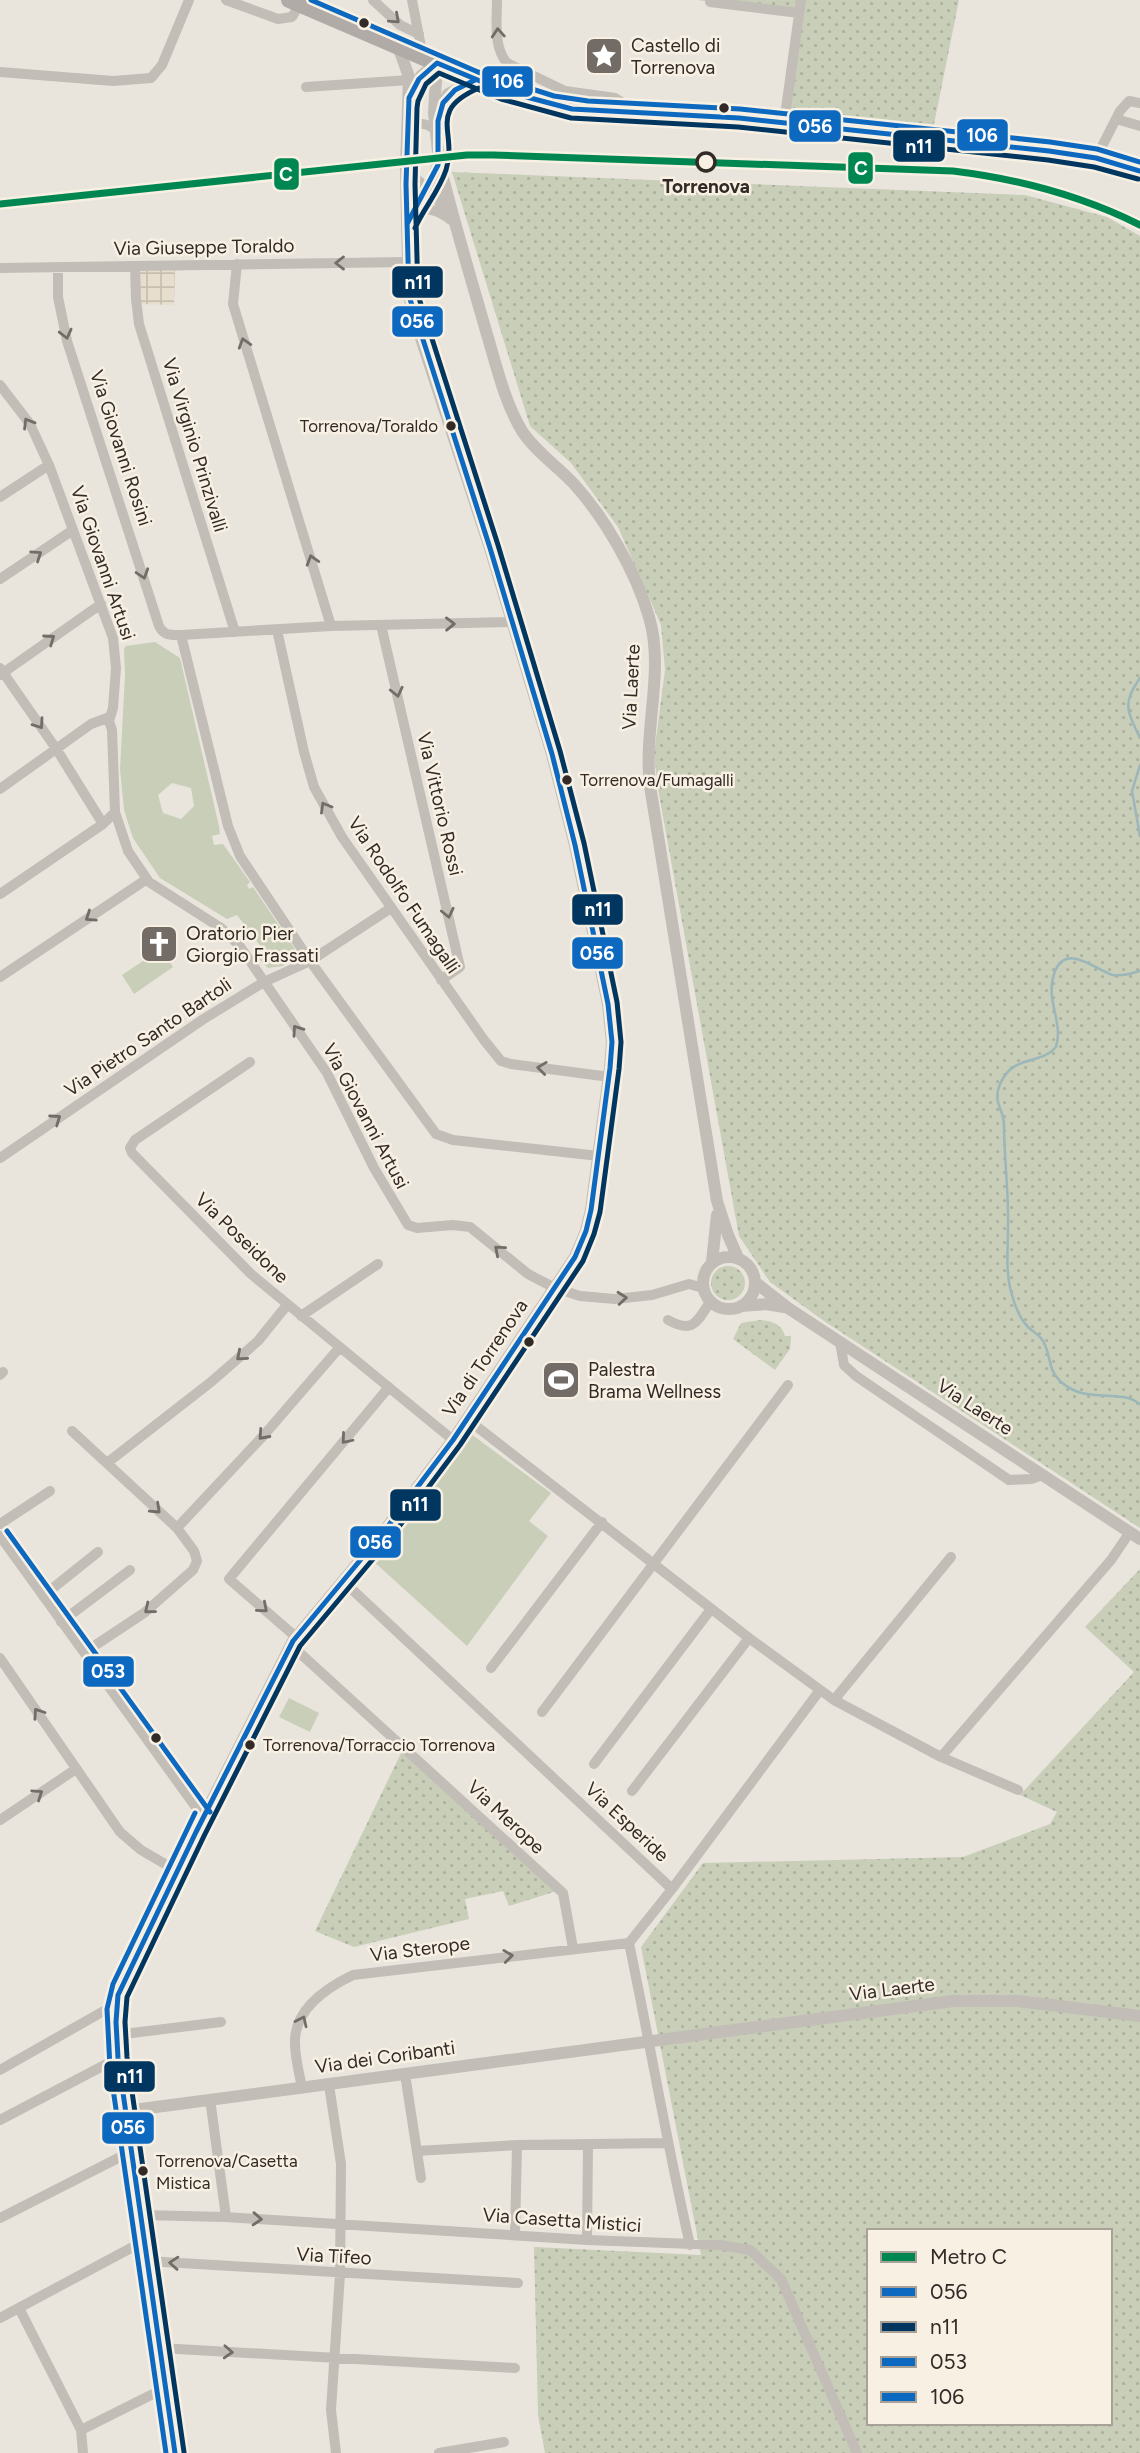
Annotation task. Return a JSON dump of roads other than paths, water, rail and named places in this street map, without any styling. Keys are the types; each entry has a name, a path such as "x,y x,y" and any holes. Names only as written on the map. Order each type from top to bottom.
{"main road":[{"path":"294,2 475,80 552,105 586,110 784,123 1096,158 1140,171"}],"street":[{"path":"0,72 113,81 151,78 162,65 189,0"},
{"path":"226,0 282,20 294,15 294,2"},
{"path":"373,0 400,25 419,34"},
{"path":"409,220 439,162 430,60 419,34 412,0"},
{"path":"496,0 498,43 507,62 565,91 615,98 626,105 631,113"},
{"path":"784,123 801,0"},
{"path":"710,2 799,12"},
{"name":"Via di Torrenova","path":"175,2453 118,2058 117,2004 121,1988 203,1817 293,1641 382,1534 453,1440 578,1251 586,1231 610,1077 612,1042 608,1004 575,845 552,754 490,548 417,326 410,296 406,168 409,80 398,47"},
{"path":"409,98 430,60"},
{"path":"306,88 409,80"},
{"path":"436,127 442,104 448,94 475,80"},
{"path":"1096,158 1128,102 1140,103"},
{"path":"1116,119 1140,126"},
{"path":"407,128 422,123 436,127"},
{"name":"Via Laerte","path":"439,162 454,222 513,414 528,440 566,476 601,520 626,564 649,616 655,655 648,740 649,778 717,1201 724,1227 738,1258"},
{"path":"406,168 414,179 444,205 454,222"},
{"path":"409,220 419,210 432,209 454,222"},
{"name":"Via Giuseppe Toraldo","path":"0,268 408,262"},
{"path":"237,264 233,304 331,626"},
{"name":"Via Virginio Prinzivalli","path":"135,265 135,299 139,324 235,632"},
{"name":"Via Giovanni Rosini","path":"58,267 58,297 67,341 159,626 168,635 181,635"},
{"name":"Via Giovanni Artusi","path":"0,385 4,396 30,424 49,465 113,638 116,656 113,708 108,720 112,730 116,812 127,848 147,879 228,933 239,944 327,1073 373,1168 406,1223 417,1228 453,1224 470,1227 521,1269 555,1288 580,1296 609,1299 649,1295 689,1284 703,1288"},
{"path":"0,497 49,465"},
{"path":"0,579 73,530"},
{"path":"101,604 1,672 57,750 103,824"},
{"path":"512,622 331,626 181,635 231,837 243,860 310,961 436,1134 453,1140 599,1156"},
{"name":"Via Vittorio Rossi","path":"381,625 460,967 441,980"},
{"name":"Via Rodolfo Fumagalli","path":"276,629 314,787 342,837 501,1061 610,1077"},
{"path":"0,789 94,722 107,718 108,720"},
{"path":"0,894 103,824 116,812"},
{"path":"0,977 147,879"},
{"name":"Via Pietro Santo Bartoli","path":"0,1158 202,1020 264,982 310,961 391,908"},
{"name":"Via Poseidone","path":"250,1062 135,1140 130,1151 238,1262 453,1440"},
{"name":"Via Laerte","path":"712,1262 717,1201"},
{"path":"725,1257 738,1258 751,1268 755,1282 752,1297 741,1307 726,1309 710,1302 703,1288 704,1274 712,1262 725,1257"},
{"path":"301,1316 378,1264"},
{"name":"Via Laerte","path":"755,1282 788,1308 1135,1535"},
{"path":"667,1320 678,1326 690,1326 697,1321 710,1302"},
{"name":"Via Laerte","path":"741,1307 766,1304 788,1308"},
{"path":"107,1463 211,1382 258,1341 287,1305"},
{"path":"840,1342 844,1365 856,1376 1009,1480 1031,1479 1043,1475"},
{"path":"177,1528 340,1347"},
{"path":"542,1712 788,1385"},
{"name":"Via Merope","path":"389,1387 229,1579 404,1747 563,1893 573,1948"},
{"path":"467,1419 711,1609 834,1700 941,1757 1018,1790"},
{"path":"72,1432 177,1528 194,1551 197,1561 193,1570 144,1613 85,1653"},
{"path":"0,1524 50,1491"},
{"path":"491,1668 602,1522"},
{"path":"941,1757 1135,1535"},
{"path":"0,1536 203,1817"},
{"path":"43,1596 98,1552"},
{"path":"834,1700 951,1556"},
{"path":"61,1622 130,1570"},
{"name":"Via Esperide","path":"343,1581 672,1889 629,1942"},
{"path":"594,1765 711,1609"},
{"path":"632,1791 749,1638"},
{"path":"0,1658 124,1836 141,1850 177,1871"},
{"path":"672,1889 820,1689"},
{"path":"0,1820 76,1769"},
{"path":"629,1942 650,2041 667,2143 690,2245"},
{"name":"Via Sterope","path":"302,2087 295,2042 297,2030 316,1997 353,1975 629,1942"},
{"name":"Via Laerte","path":"650,2041 963,2000 1027,2002 1140,2016"},
{"path":"0,2070 117,2004"},
{"path":"116,2035 221,2022"},
{"name":"Via dei Coribanti","path":"125,2111 650,2041"},
{"path":"0,2120 118,2058"},
{"path":"405,2074 421,2178"},
{"path":"329,2085 341,2164 340,2274 331,2410 336,2453"},
{"path":"211,2099 226,2217"},
{"path":"416,2151 516,2145 667,2143"},
{"path":"515,2234 516,2145"},
{"path":"587,2240 588,2145"},
{"path":"0,2218 132,2151"},
{"name":"Via Casetta Mistici","path":"140,2215 226,2217 587,2240 720,2245 750,2250 780,2279 857,2453"},
{"path":"0,2318 144,2241"},
{"name":"Via Tifeo","path":"147,2261 518,2283"},
{"path":"19,2308 81,2430 83,2453"},
{"path":"160,2348 515,2368"},
{"path":"81,2430 165,2388"},
{"path":"439,2453 504,2442"}],"waterway":[{"path":"1140,678 1128,702 1132,721 1140,738"},
{"path":"1140,765 1132,791 1140,836"},
{"path":"1140,971 1113,975 1074,958 1060,963 1052,982 1058,1028 1056,1047 1050,1053 1012,1068 1000,1084 997,1096 1004,1125 1008,1275 1018,1313 1029,1328 1040,1336 1053,1372 1060,1381 1081,1393 1122,1397 1140,1404"}],"railway":[{"path":"825,165 868,162"}],"metro line":[{"name":"C","path":"0,204 467,155 493,155 953,171 1049,190 1095,205 1140,225"}],"place":[{"name":"Castello di Torrenova","path":"604,56"},
{"name":"Torrenova","path":"706,162"},
{"name":"Torrenova/Toraldo","path":"451,426"},
{"name":"Torrenova/Fumagalli","path":"567,780"},
{"name":"Oratorio Pier Giorgio Frassati","path":"159,944"},
{"name":"Palestra Brama Wellness","path":"561,1380"},
{"name":"Torrenova/Torraccio Torrenova","path":"250,1745"},
{"name":"Torrenova/Casetta Mistica","path":"143,2171"}]}
